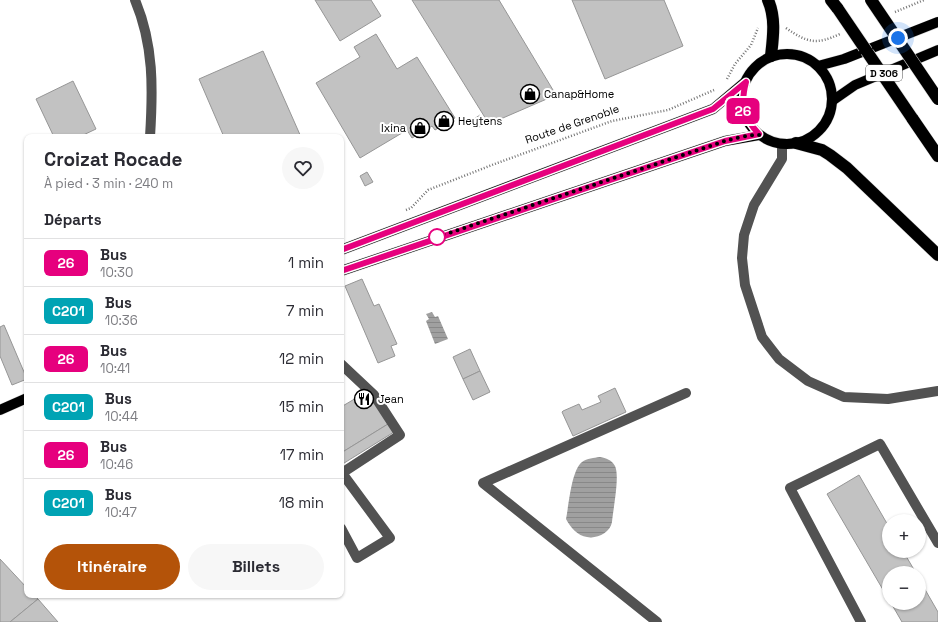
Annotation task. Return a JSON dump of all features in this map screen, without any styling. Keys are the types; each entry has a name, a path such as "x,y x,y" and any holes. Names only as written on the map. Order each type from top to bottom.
{"highway":[{"path":"768,0 773,26 771,56"},
{"path":"870,0 938,99"},
{"path":"834,5 938,156"},
{"path":"796,143 822,150 847,168 938,255"}],"main road":[{"name":"D 306","path":"818,66 844,59 938,22"},
{"name":"D 306","path":"832,101 855,85 938,50"},
{"path":"790,54 805,58 818,66 826,76 832,101 829,115 821,128 810,138 796,143 782,144 766,139 749,124 744,111 742,96 746,82 752,70 771,56 790,54"},
{"path":"344,249 713,109 746,82"},
{"path":"344,270 725,141 759,134"},
{"path":"0,410 24,399"}],"street":[{"path":"135,0 143,19 150,57 152,97 150,134"},
{"path":"782,144 782,159 754,205 744,235 742,258 745,285 762,337 779,359 802,376 844,397 888,399 938,391"},
{"path":"344,367 374,395 400,435 344,473"},
{"path":"657,622 483,483 686,393"},
{"path":"861,622 790,488 880,444 938,542"},
{"path":"344,479 390,538 357,558 344,534"}],"path":[{"path":"888,15 924,0"},
{"path":"723,83 728,78 735,64 751,45 759,27 783,26 806,40 824,41 845,32"},
{"name":"Route de Grenoble","path":"404,211 410,208 428,190 612,121 668,110 718,88"}],"shaded area":[{"path":"432,312 435,317 438,316 448,339 435,344 426,321 429,319 426,314"},
{"path":"600,457 611,461 615,466 616,471 617,485 612,522 611,526 606,532 599,536 587,537 580,535 575,531 566,519 569,497 578,466 586,460"}],"building":[{"path":"315,0 371,0 381,16 340,41"},
{"path":"412,0 499,0 556,95 489,124"},
{"path":"572,0 664,0 683,46 605,79"},
{"path":"376,34 397,69 417,57 455,118 435,130 432,126 412,138 407,130 360,158 316,83 360,57 354,47"},
{"path":"263,51 300,134 223,134 199,79"},
{"path":"73,81 96,129 85,134 53,134 36,99"},
{"path":"480,115 485,123 479,127 474,119"},
{"path":"367,172 373,182 365,186 360,176"},
{"path":"362,279 374,306 379,304 397,344 391,346 395,356 378,363 345,286"},
{"path":"4,325 24,372 24,380 12,385 0,356 0,327"},
{"path":"470,349 480,371 463,379 453,357"},
{"path":"480,371 490,392 473,400 463,379"},
{"path":"615,388 626,412 573,436 562,412 579,404 582,410 601,402 598,396"},
{"path":"368,391 388,424 344,451 344,405"},
{"path":"388,424 394,432 344,463 344,451"},
{"path":"859,475 882,515 882,558 907,558 912,566 882,566 882,588 827,494"},
{"path":"0,559 24,585 24,598 38,599 10,622 0,622"},
{"path":"926,591 938,612 938,622 902,622 895,610 926,610"},
{"path":"38,599 58,622 10,622"}],"bus line":[{"name":"26","path":"344,249 713,109 746,82 742,96 744,111 749,124 759,134 725,141 344,270"}],"place":[{"name":"Canap&Home","path":"530,94"},
{"name":"Heytens","path":"444,121"},
{"name":"Ixina","path":"420,128"},
{"name":"Jean","path":"364,399"}],"route":[{"path":"437,237 436,238 725,141 759,134 766,139 786,144 796,143 810,138 821,128 829,115 832,101 826,76 818,66 844,59 898,38"}]}
